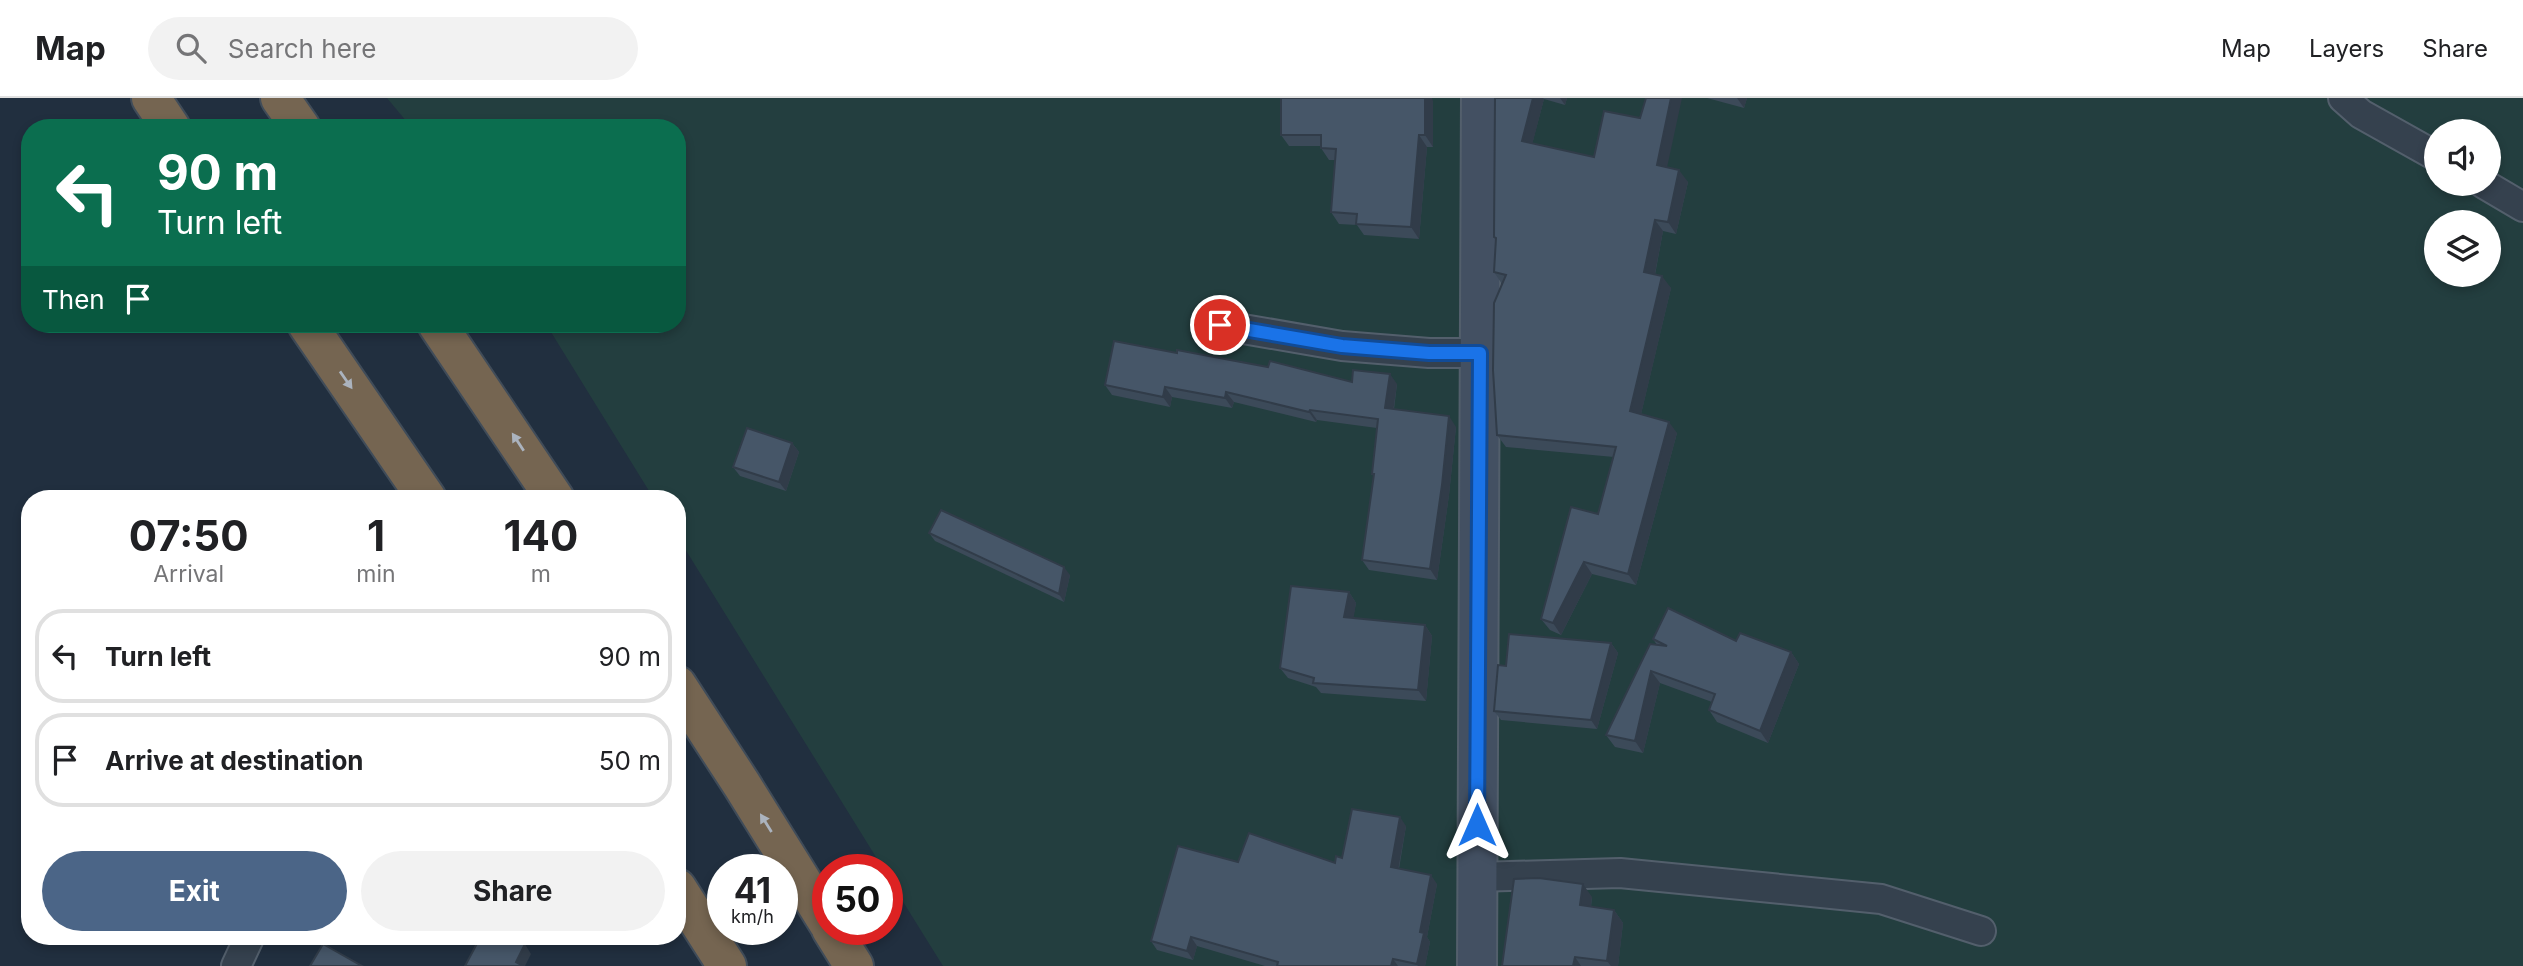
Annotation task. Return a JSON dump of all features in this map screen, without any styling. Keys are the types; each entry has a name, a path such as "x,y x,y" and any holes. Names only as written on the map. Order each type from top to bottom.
{"highway":[{"path":"151,98 166,119"},
{"path":"280,98 295,119"},
{"path":"313,333 421,490"},
{"path":"443,333 549,490"},
{"path":"686,699 812,897"},
{"path":"686,902 727,966"},
{"path":"841,945 854,966"}],"main road":[{"path":"1478,966 1476,877 1481,98"}],"street":[{"path":"2343,98 2361,114 2424,149"},
{"path":"2501,194 2523,206"},
{"path":"1220,325 1342,346 1416,353 1480,353"},
{"path":"1476,877 1620,873 1881,899 1981,931"},
{"path":"236,966 246,945"}],"green space":[{"path":"387,98 2523,98 2523,966 943,966 903,902 903,854 874,854 686,551 686,490 648,490 552,333 686,333 686,119 404,119"}],"building":[{"path":"1281,98 1425,98 1425,135 1419,135 1411,227 1356,224 1357,214 1331,212 1336,149 1321,148 1321,135 1281,135"},
{"path":"1495,98 1533,98 1522,141 1594,157 1604,111 1640,118 1646,98 1671,98 1657,165 1679,170 1668,222 1655,220 1644,272 1662,276 1630,411 1669,422 1628,574 1584,562 1553,623 1541,619 1571,507 1598,514 1616,447 1497,435 1493,370 1494,303 1506,275 1494,272"},
{"path":"1114,341 1268,367 1270,361 1352,382 1353,370 1390,374 1385,408 1449,416 1430,569 1362,560 1374,474 1378,419 1309,412 1226,392 1225,398 1165,387 1163,397 1105,385"},
{"path":"747,428 792,443 779,482 733,467"},
{"path":"941,510 1064,567 1059,594 929,533"},
{"path":"1291,586 1349,592 1344,617 1425,625 1418,690 1313,683 1314,678 1280,668"},
{"path":"1668,608 1736,641 1740,633 1791,652 1760,731 1709,710 1715,694 1651,671 1635,741 1606,735 1650,644 1667,646 1653,639"},
{"path":"1509,634 1611,643 1591,720 1494,711 1498,665 1506,666"},
{"path":"1352,809 1400,817 1391,867 1431,875 1417,964 1393,959 1391,966 1277,966 1278,962 1191,937 1187,951 1151,941 1178,846 1238,862 1249,833 1335,863 1336,856 1342,858"},
{"path":"1539,878 1583,884 1580,905 1614,910 1607,961 1575,957 1573,966 1502,966 1514,879"},
{"path":"325,945 362,966 310,966"},
{"path":"476,945 524,945 516,962 523,966 465,966"}],"route":[{"path":"1220,325 1342,346 1429,353 1480,353 1477,825"}]}
